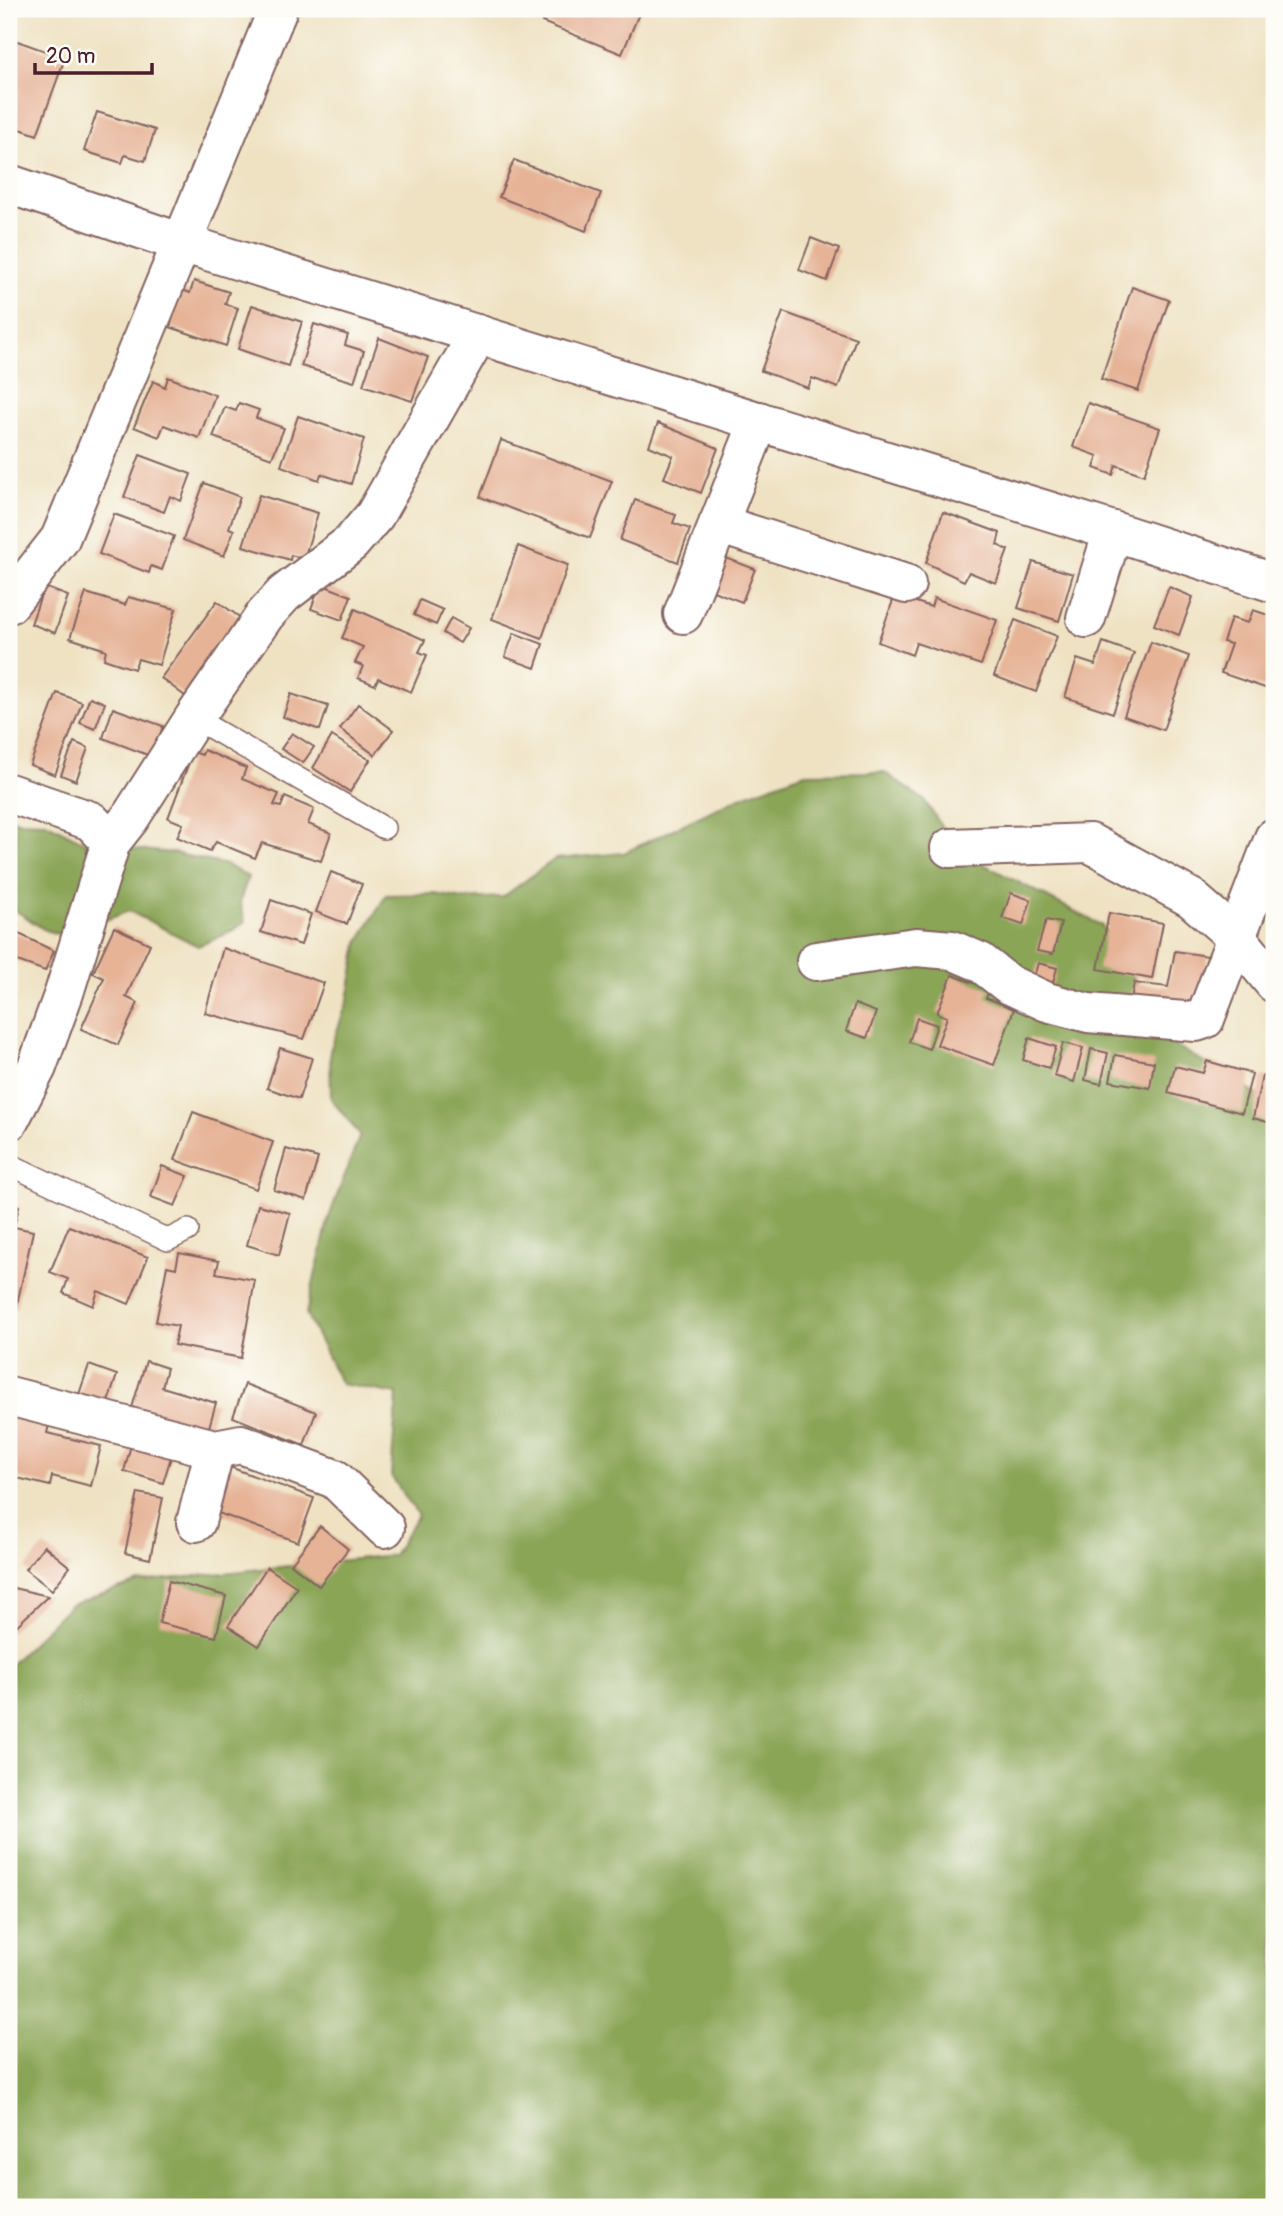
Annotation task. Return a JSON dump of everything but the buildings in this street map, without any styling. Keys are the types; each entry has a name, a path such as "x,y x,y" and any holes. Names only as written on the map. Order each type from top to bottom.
{"street":[{"path":"9,604 60,539 278,9"},
{"path":"9,184 182,243 1274,583"},
{"path":"9,1121 37,1067 64,993 111,842 147,793 194,718 265,615 284,594 351,543 375,515 478,334"},
{"path":"683,614 759,421"},
{"path":"719,524 906,584"},
{"path":"1086,618 1114,531"},
{"path":"9,793 91,821 111,842"},
{"path":"816,961 916,947 952,950 980,962 1008,984 1047,1002 1088,1013 1196,1022 1205,1019 1274,838"},
{"path":"950,848 1090,843 1191,898 1237,938 1274,983"},
{"path":"9,1396 215,1449 241,1444 335,1479 384,1528"},
{"path":"196,1522 215,1449"}],"lane":[{"path":"194,718 384,828"},
{"path":"9,1164 168,1240 188,1230"}],"green space":[{"path":"884,772 924,800 958,851 1101,925 1175,1045 1274,1105 1274,2207 9,2207 9,1666 70,1605 139,1582 393,1555 418,1515 391,1476 397,1394 341,1384 306,1314 329,1217 360,1135 331,1099 330,1051 348,1000 358,943 386,895 435,894 464,899 503,897 555,859 624,853 740,797 805,773"},
{"path":"9,816 17,821 46,822 90,845 174,853 226,865 248,877 240,901 245,922 233,931 198,946 129,911 64,936 45,930 9,906"}]}
